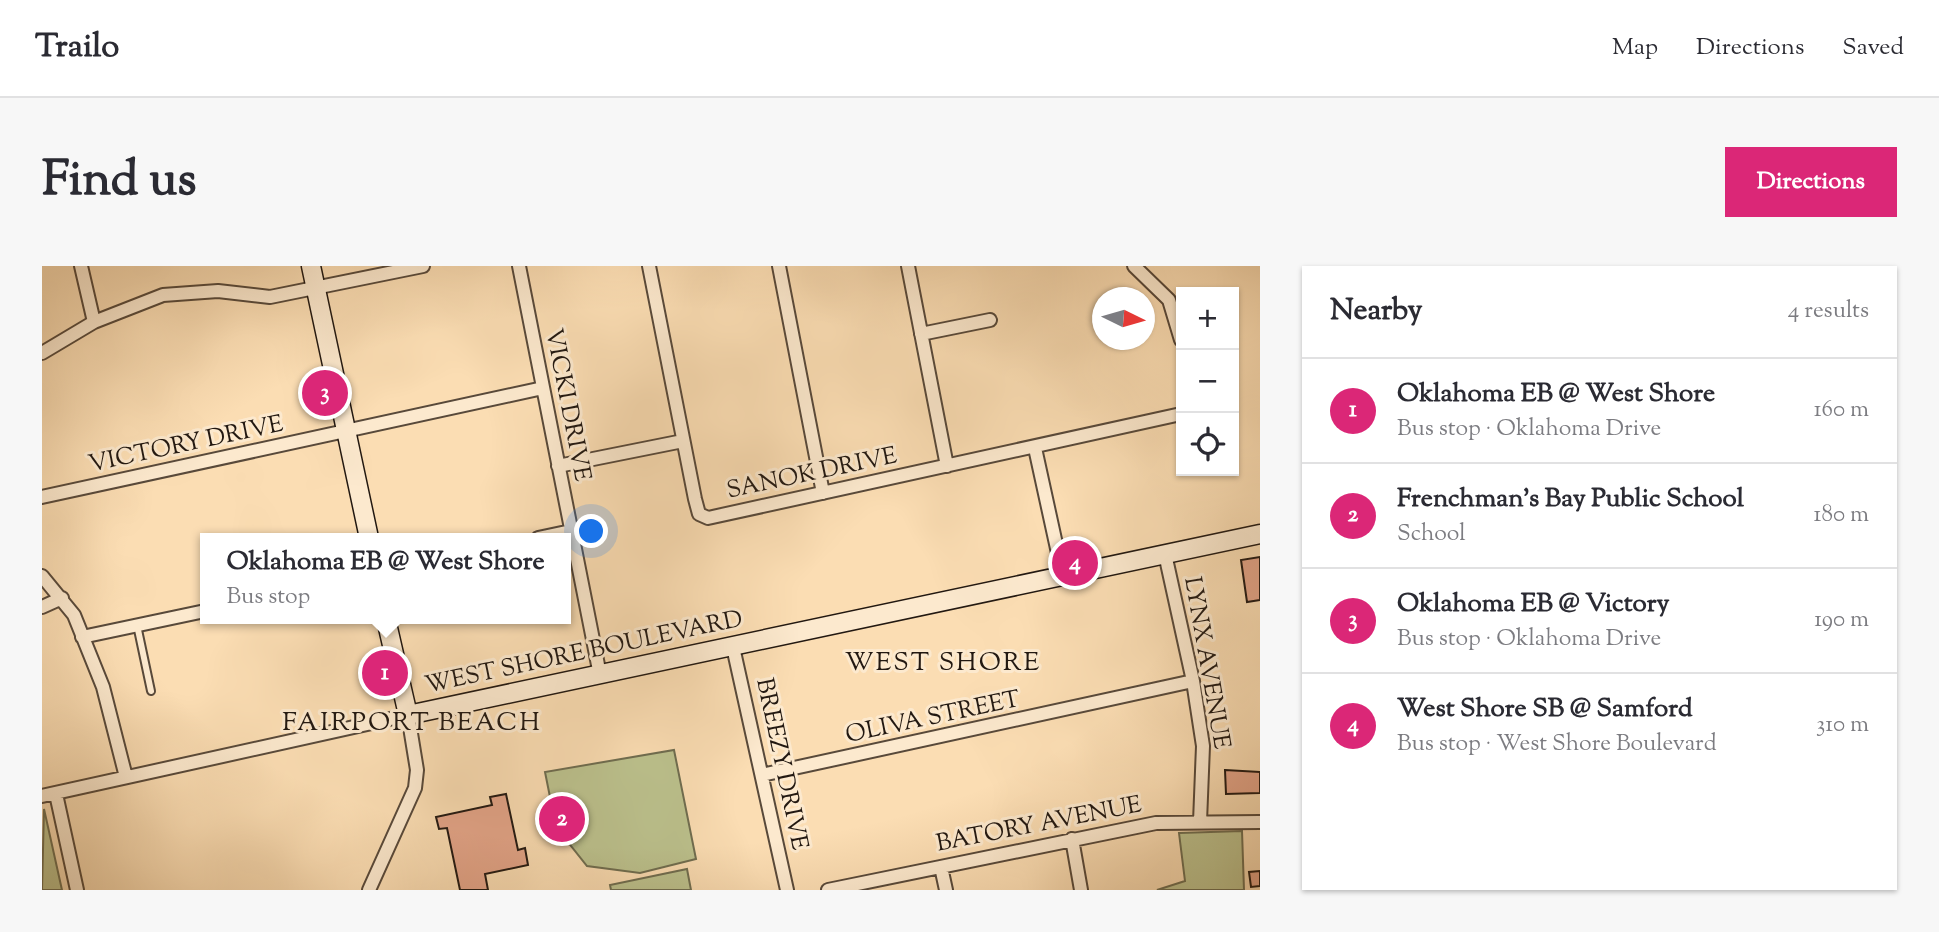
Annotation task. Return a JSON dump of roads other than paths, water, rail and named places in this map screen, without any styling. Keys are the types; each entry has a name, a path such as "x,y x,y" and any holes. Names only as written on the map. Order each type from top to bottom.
{"street":[{"path":"81,266 94,322"},
{"path":"311,266 368,533"},
{"path":"42,353 94,322 163,295 218,291 270,297 423,266"},
{"name":"VICKI DRIVE","path":"519,266 600,675"},
{"name":"SANOK DRIVE","path":"649,266 699,514 708,518 1176,415"},
{"path":"779,266 823,493"},
{"path":"908,266 947,466"},
{"path":"1134,266 1169,300 1176,323"},
{"path":"921,334 989,320"},
{"name":"VICTORY DRIVE","path":"42,497 543,388"},
{"path":"558,466 683,441"},
{"path":"1035,447 1063,576"},
{"path":"562,533 571,531"},
{"name":"WEST SHORE BOULEVARD","path":"42,796 408,715 1260,534"},
{"name":"LYNX AVENUE","path":"1165,554 1193,681 1203,746 1200,822"},
{"path":"42,576 74,615 103,687 126,777"},
{"path":"42,607 62,598"},
{"path":"82,637 200,612"},
{"path":"369,890 415,788 417,769 387,624"},
{"name":"BREEZY DRIVE","path":"733,647 786,890"},
{"name":"OLIVA STREET","path":"762,775 1193,681"},
{"path":"56,794 78,890"},
{"name":"BATORY AVENUE","path":"828,890 1156,823 1260,822"},
{"path":"1072,839 1081,890"},
{"path":"941,867 946,890"}],"lane":[{"path":"137,625 151,691"}],"place":[{"name":"Oklahoma EB @ Victory","path":"325,393"},
{"name":"West Shore SB @ Samford","path":"1075,563"},
{"name":"Oklahoma EB @ West Shore","path":"385,673"},
{"name":"Frenchman's Bay Public School","path":"562,819"}],"district":[{"name":"WEST SHORE","path":"943,663"},
{"name":"FAIRPORT BEACH","path":"412,723"}]}
